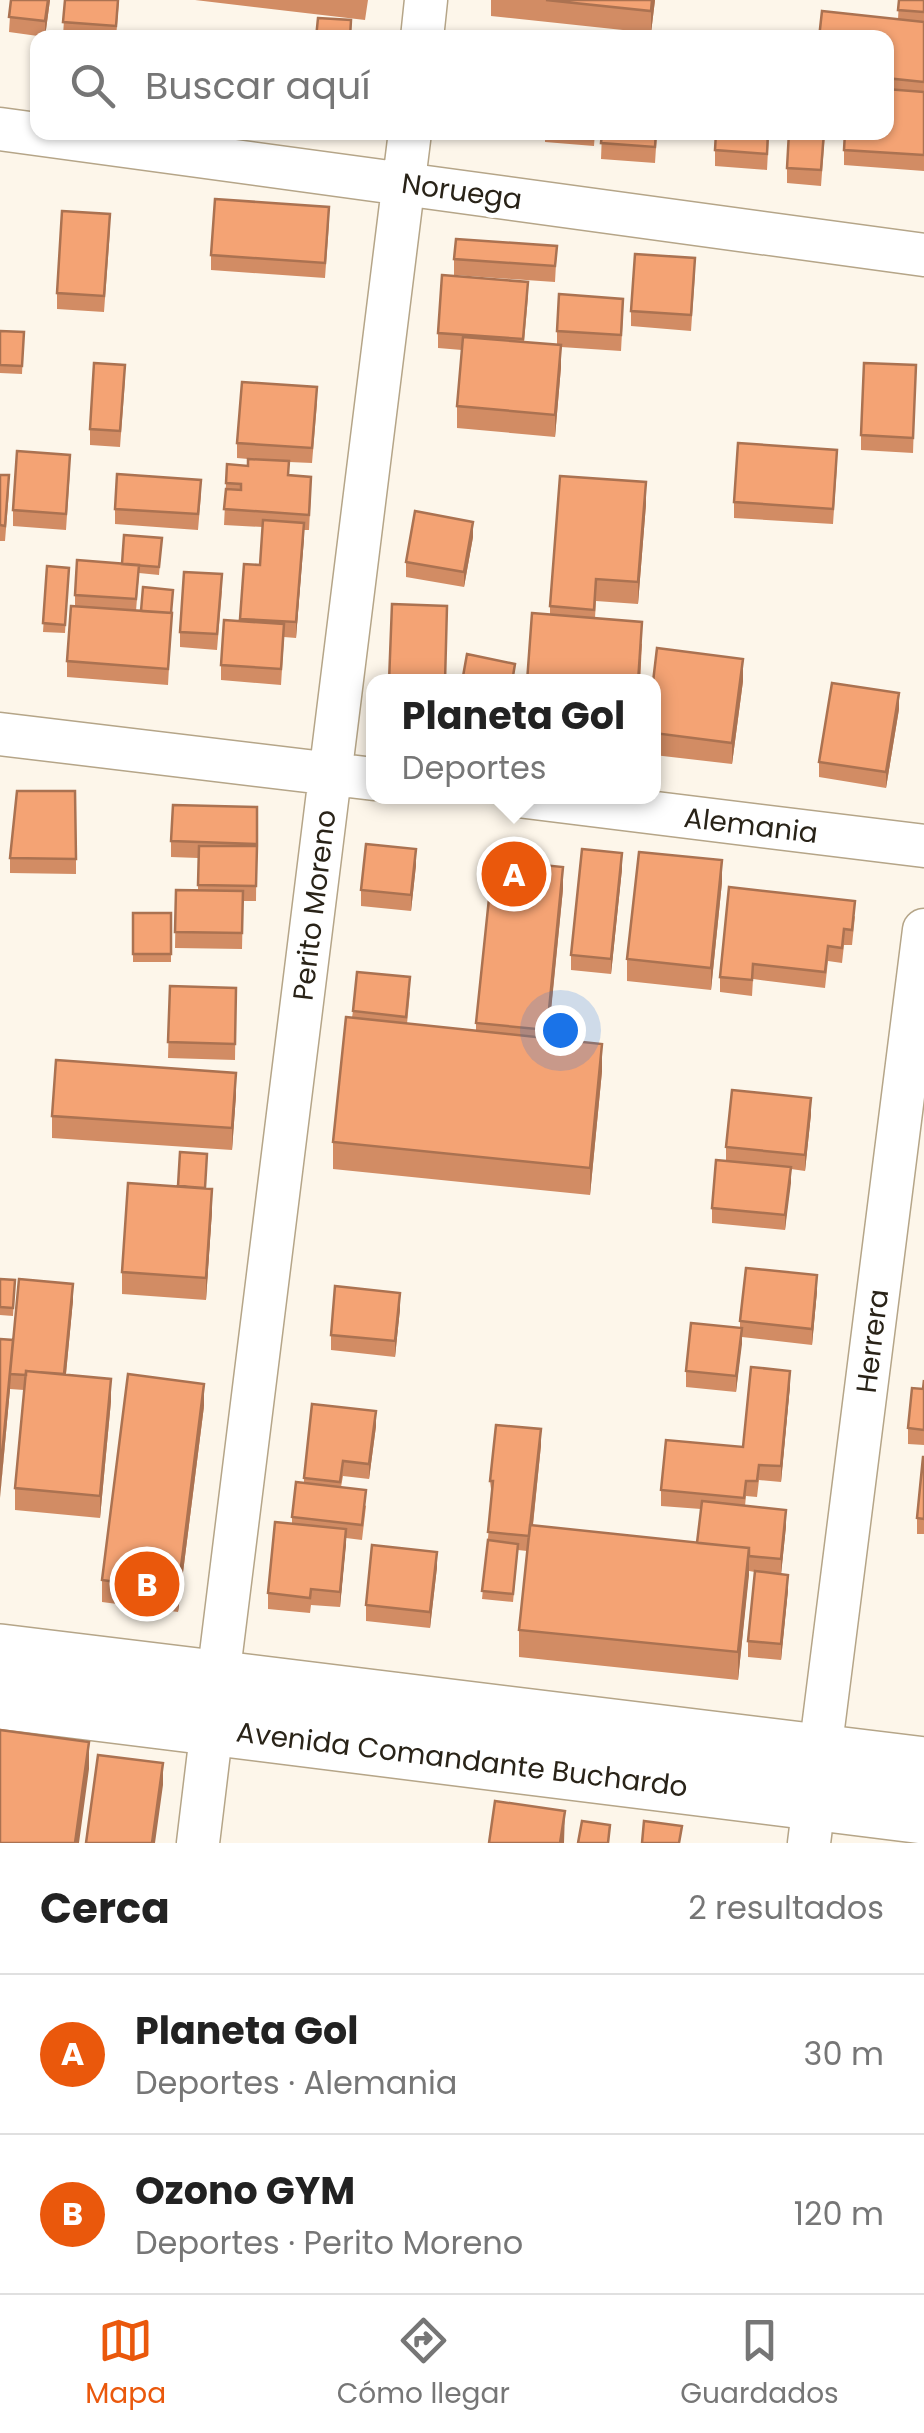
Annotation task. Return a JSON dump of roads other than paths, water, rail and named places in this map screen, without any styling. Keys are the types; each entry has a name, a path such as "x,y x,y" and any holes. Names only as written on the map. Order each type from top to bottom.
{"main road":[{"name":"Avenida Comandante Buchardo","path":"0,1652 215,1702 924,1816"},
{"name":"Avenida Comandante Buchardo","path":"0,1701 215,1702"},
{"name":"Avenida Comandante Buchardo","path":"814,1799 924,1765"}],"street":[{"path":"423,30 426,0"},
{"name":"Noruega","path":"0,128 30,132"},
{"name":"Noruega","path":"90,140 924,255"},
{"name":"Perito Moreno","path":"198,1843 409,140"},
{"path":"0,734 366,778"},
{"name":"Alemania","path":"583,804 924,846"},
{"name":"Herrera","path":"814,1799 924,930"}],"place":[{"name":"Planeta Gol","path":"514,874"},
{"name":"Ozono GYM","path":"147,1584"}]}
